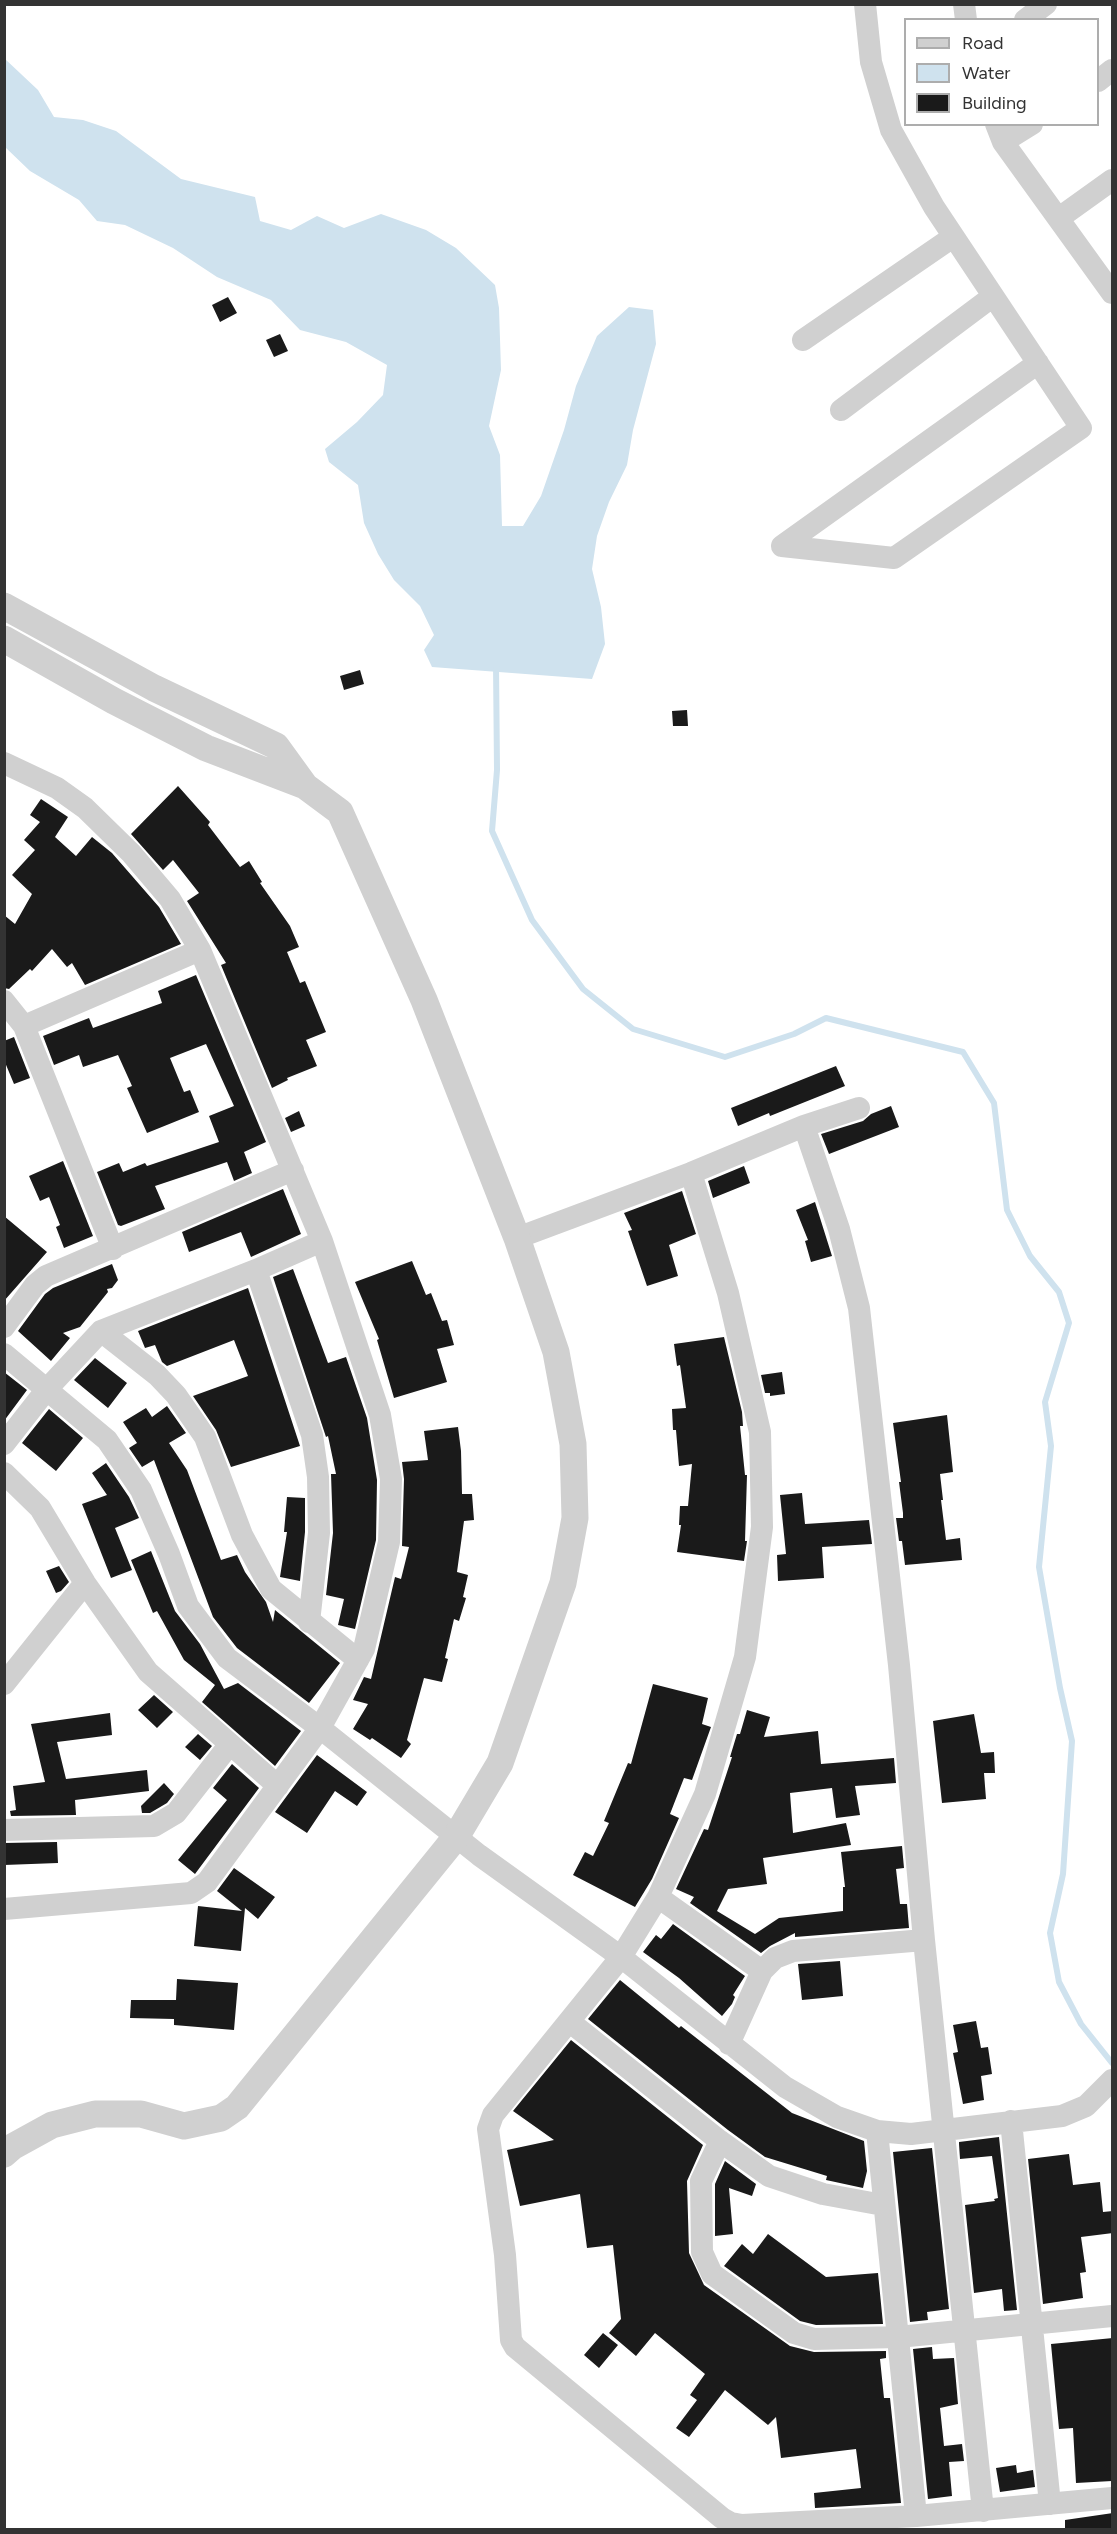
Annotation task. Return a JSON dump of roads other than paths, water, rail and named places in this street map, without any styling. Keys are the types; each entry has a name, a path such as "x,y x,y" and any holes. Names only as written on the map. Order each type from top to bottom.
{"street":[{"path":"865,4 871,62 891,130 953,237 992,297 1038,363 1081,428 894,558 782,546 1038,363"},
{"path":"1028,18 1046,4"},
{"path":"1099,80 1113,70"},
{"path":"1025,126 999,134 1112,291"},
{"path":"1059,218 1113,180"},
{"path":"803,340 953,237"},
{"path":"841,410 992,297"},
{"path":"4,606 154,688 276,746 305,786"},
{"path":"4,639 114,701 206,748 305,786 340,812 424,1000 517,1238 556,1352 573,1444 575,1518 560,1594 501,1763 456,1837 237,2107 221,2118 184,2126 141,2114 95,2114 52,2125 7,2149"},
{"path":"4,763 57,788 85,808 131,853 170,899 200,950 322,1241 380,1415 391,1479 389,1542 364,1648 320,1728 207,1882 199,1890 191,1893 4,1910"},
{"path":"24,1026 200,950"},
{"path":"4,1001 24,1026 113,1249"},
{"path":"517,1238 690,1173 804,1126 859,1108"},
{"path":"804,1126 839,1229 859,1308 898,1653 924,1940 983,2511"},
{"path":"4,1327 34,1285 46,1276 293,1170"},
{"path":"690,1173 728,1293 760,1432 762,1527 745,1657 705,1794 658,1897 621,1957 493,2115 488,2129 505,2255 511,2340 515,2347 722,2518 742,2527 983,2511 1113,2498"},
{"path":"4,1443 47,1389 101,1331 256,1270 322,1241"},
{"path":"256,1270 312,1435 318,1477 319,1533 309,1622"},
{"path":"101,1331 157,1375 176,1395 205,1437 242,1535 270,1589 358,1660"},
{"path":"4,1354 107,1440 141,1490 188,1606 227,1658 320,1728 456,1837 621,1957 785,2087 837,2117 877,2131 911,2134 1062,2116 1086,2106 1113,2080"},
{"path":"4,1473 40,1508 85,1583 148,1672 278,1786"},
{"path":"4,1684 85,1583"},
{"path":"4,1830 154,1826 176,1813 230,1744"},
{"path":"658,1897 762,1971"},
{"path":"729,2044 762,1971 775,1958 793,1952 924,1940"},
{"path":"570,2022 720,2141 769,2176 823,2194 883,2205"},
{"path":"1011,2121 1050,2504"},
{"path":"877,2131 916,2516"},
{"path":"720,2141 701,2181 702,2252 712,2274 794,2333 814,2339 898,2337 1113,2316"}],"water":[{"path":"4,58 38,90 54,117 83,120 116,131 181,179 255,197 260,221 291,230 317,216 344,228 381,214 426,230 456,248 495,285 499,308 501,370 489,426 500,455 502,526 523,526 541,496 564,430 576,386 597,336 629,307 653,310 656,344 633,430 627,465 609,502 597,536 592,569 601,607 605,644 592,679 432,667 424,650 434,635 420,606 394,580 378,554 364,523 358,485 329,462 325,449 357,422 383,395 387,365 346,342 300,330 271,300 217,277 173,248 125,225 97,221 79,200 30,171 5,147"}],"waterway":[{"path":"496,664 497,770 492,831 532,920 583,989 633,1029 725,1057 794,1034 826,1018 963,1052 994,1103 1007,1210 1030,1256 1059,1292 1069,1323 1045,1402 1051,1446 1039,1567 1060,1688 1072,1741 1063,1874 1050,1933 1059,1982 1081,2024 1112,2063"}]}
